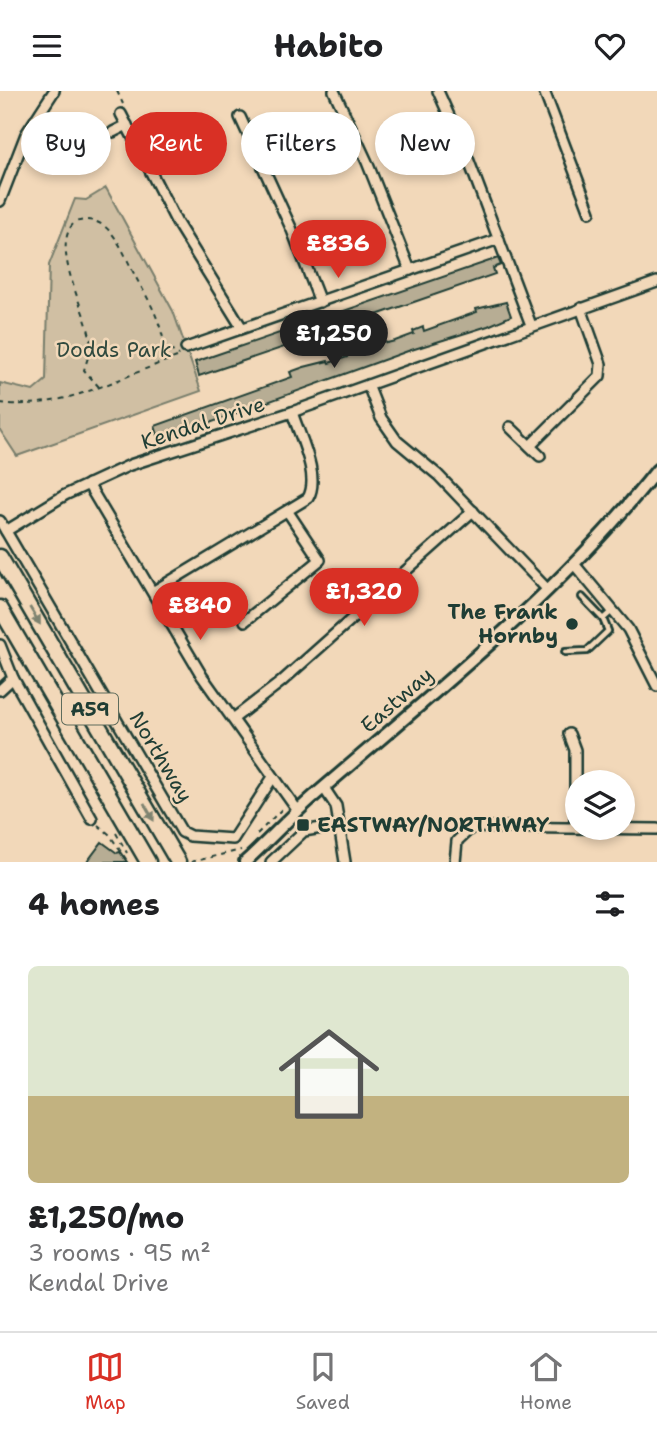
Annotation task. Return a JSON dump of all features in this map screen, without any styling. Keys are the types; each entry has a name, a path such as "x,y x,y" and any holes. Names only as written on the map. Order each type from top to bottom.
{"highway":[{"name":"Northway","path":"0,557 178,862"},
{"name":"A59","path":"0,608 148,862"}],"street":[{"path":"0,201 26,134 54,91"},
{"path":"334,91 367,162 410,270"},
{"path":"438,91 531,325"},
{"path":"544,91 590,212"},
{"path":"124,112 125,116"},
{"path":"240,117 292,230 320,302"},
{"path":"113,132 125,126"},
{"path":"153,175 177,223 242,328"},
{"path":"185,352 242,328 499,239"},
{"name":"Kendal Drive","path":"6,531 88,484 130,465 292,412 657,282"},
{"path":"530,446 600,376 601,364 581,308"},
{"path":"368,385 390,433 473,511 548,590"},
{"path":"154,591 308,498 312,486 292,412"},
{"path":"510,426 540,456"},
{"name":"Eastway","path":"245,862 298,811 548,590 657,470"},
{"path":"88,484 202,675 298,811"},
{"path":"233,719 281,682 473,511"},
{"path":"245,621 320,560 288,512"},
{"name":"Northway","path":"0,521 182,832 190,836 233,839 273,778"},
{"path":"574,564 614,609 640,649 657,686"},
{"path":"0,645 13,678 97,819"},
{"path":"0,690 13,678"},
{"path":"569,734 575,750 575,770"},
{"path":"324,788 336,806 345,862"},
{"path":"271,862 304,831 339,825"},
{"path":"455,862 457,841 472,827 565,828"},
{"path":"635,829 657,829"}],"lane":[{"path":"565,652 587,651 608,631 603,619 582,597"},
{"path":"603,619 614,609"}],"path":[{"path":"117,91 124,112"},
{"path":"99,387 84,370 91,348 90,337 68,263 66,237 75,222 99,222 125,252 156,311 165,347 160,362"},
{"path":"165,347 185,352"},
{"path":"0,403 46,404 99,387 185,352"},
{"path":"252,840 289,801"},
{"path":"97,819 94,823 109,834 128,862"},
{"path":"115,828 119,842 134,862"},
{"path":"191,862 242,850"}],"green space":[{"name":"Dodds Park","path":"106,188 173,311 201,391 17,456 0,430 0,383 33,391 46,380 49,265 75,199 86,200"}],"building":[{"path":"498,258 501,265 493,268 495,274 362,320 342,330 337,329 199,376 195,362"},
{"path":"506,302 511,316 488,326 408,351 160,441 155,426 292,377 290,372 328,361 329,363 347,357 346,354 374,347 380,339 387,343 395,341 414,334 413,331 423,327 424,331 477,312 476,309"},
{"path":"102,842 117,853 120,852 127,862 87,862"}],"place":[{"name":"The Frank Hornby","path":"572,624"},
{"name":"EASTWAY/NORTHWAY","path":"303,825"}]}
